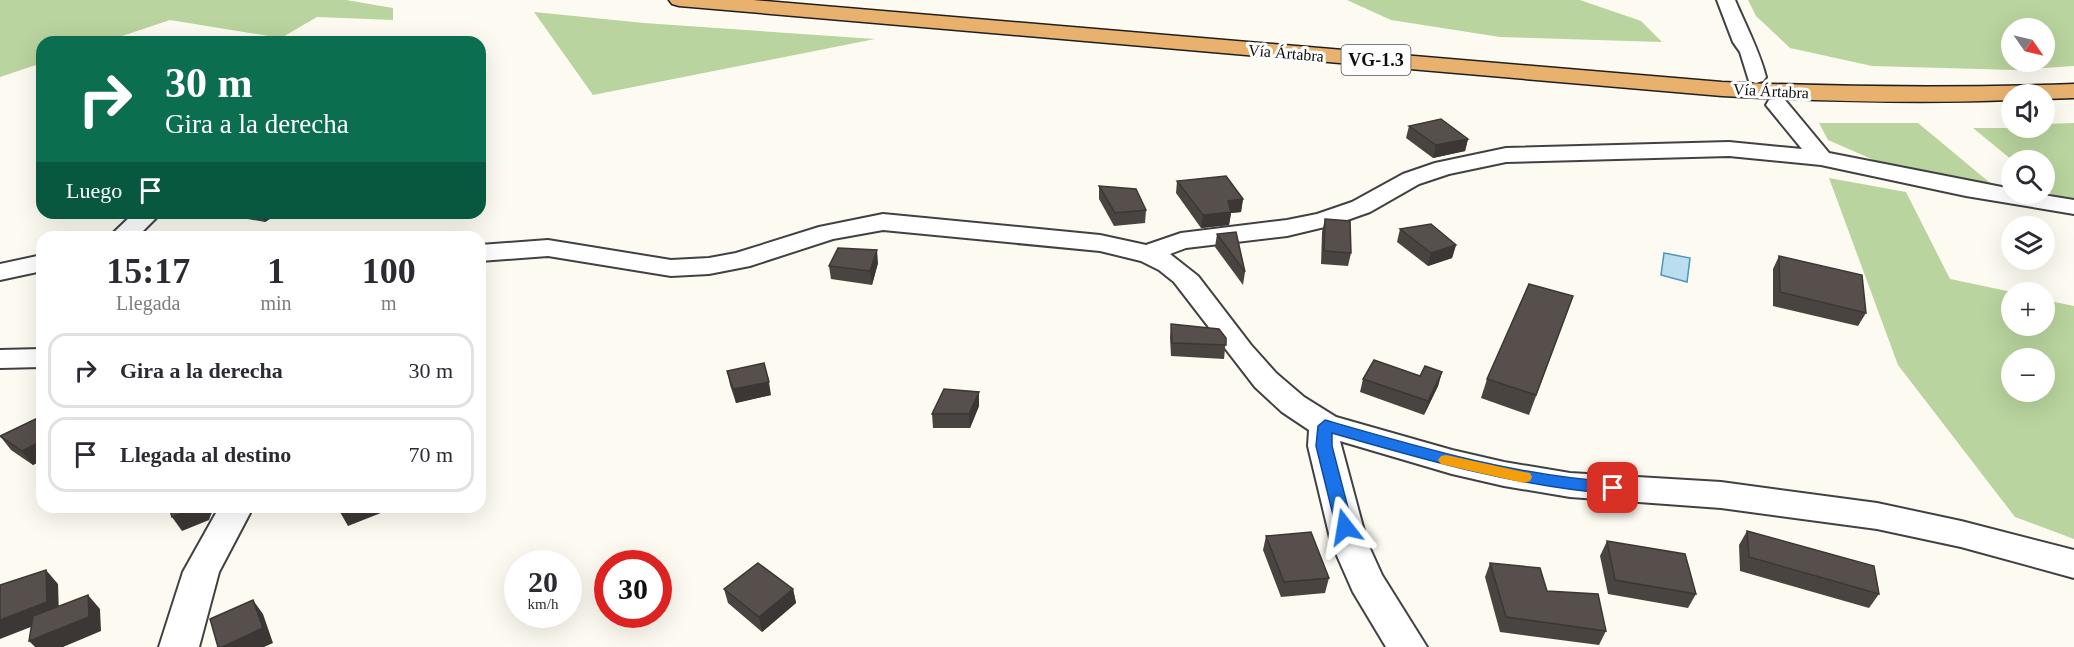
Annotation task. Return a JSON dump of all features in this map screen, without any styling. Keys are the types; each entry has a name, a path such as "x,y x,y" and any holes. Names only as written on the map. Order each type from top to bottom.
{"highway":[{"name":"Vía Ártabra","path":"679,0 1722,89 1826,94 1941,95 2074,91"}],"street":[{"path":"1726,0 1743,42 1750,52 1756,77"},
{"path":"1777,105 1821,158"},
{"path":"1147,254 1181,240 1287,228 1324,220 1361,207 1411,179 1443,168 1506,155 1729,148 1821,158 1966,189 2074,207"},
{"path":"129,231 142,219"},
{"path":"486,253 548,248 671,268 709,266 741,260 828,232 883,222 1100,243 1147,254 1164,262 1190,283 1241,353 1267,384 1307,416 1325,426 1441,459 1504,474 1570,485 1721,495 1877,516 1961,534 2074,564"},
{"path":"0,272 36,264"},
{"path":"0,359 36,358"},
{"path":"1325,426 1324,446 1349,542 1366,582 1407,647"},
{"path":"178,647 201,572 233,513"}],"green space":[{"path":"0,0 346,0 393,8 393,20 317,17 284,36 269,36 170,20 122,36 36,36 36,65 0,77"},
{"path":"1347,0 1580,0 1641,21 1662,42 1500,37 1391,20"},
{"path":"1748,0 2074,0 2074,66 2055,67 2055,18 2001,18 2001,70 1872,66 1790,48 1756,16"},
{"path":"534,12 644,23 875,39 593,95"},
{"path":"1819,123 1918,123 2001,192 1899,171 1828,140"},
{"path":"2074,123 2074,200 2055,196 2055,150 2001,151 1973,128 2001,128 2001,138 2055,138 2055,124"},
{"path":"1829,178 1906,192 1950,279 2001,290 2001,336 2055,336 2055,302 2074,306 2074,539 2015,517 1898,365"}],"water":[{"path":"1664,253 1690,258 1687,282 1661,275"}],"building":[{"path":"1441,119 1468,139 1436,145 1409,126"},
{"path":"1226,176 1243,199 1228,201 1231,212 1203,215 1177,181"},
{"path":"1099,186 1136,189 1146,210 1115,213"},
{"path":"1325,219 1350,221 1351,253 1324,251"},
{"path":"1431,224 1456,245 1431,253 1400,229"},
{"path":"1236,232 1245,272 1217,234"},
{"path":"838,248 877,250 870,271 829,266"},
{"path":"1779,256 1862,275 1866,313 1780,292"},
{"path":"1529,284 1573,296 1536,395 1487,379"},
{"path":"1171,324 1219,329 1226,338 1226,345 1172,343"},
{"path":"1374,360 1420,376 1425,366 1442,372 1428,401 1363,379"},
{"path":"764,363 769,382 733,389 727,371"},
{"path":"944,389 979,392 969,414 932,414"},
{"path":"36,419 36,444 22,451 0,436"},
{"path":"1747,531 1874,566 1879,594 1749,557"},
{"path":"1311,532 1329,578 1284,582 1266,536"},
{"path":"1607,541 1685,554 1696,594 1615,580"},
{"path":"758,563 793,589 759,617 724,589"},
{"path":"1490,563 1540,568 1547,591 1598,594 1606,631 1506,617"},
{"path":"46,570 47,602 0,620 0,585"},
{"path":"88,595 89,617 29,641 33,616"},
{"path":"253,600 263,628 218,647 210,619"}],"slow traffic":[{"path":"1446,460 1524,477"}],"route":[{"path":"1345,527 1324,446 1325,426 1452,462 1504,474 1570,485 1613,488"}]}
